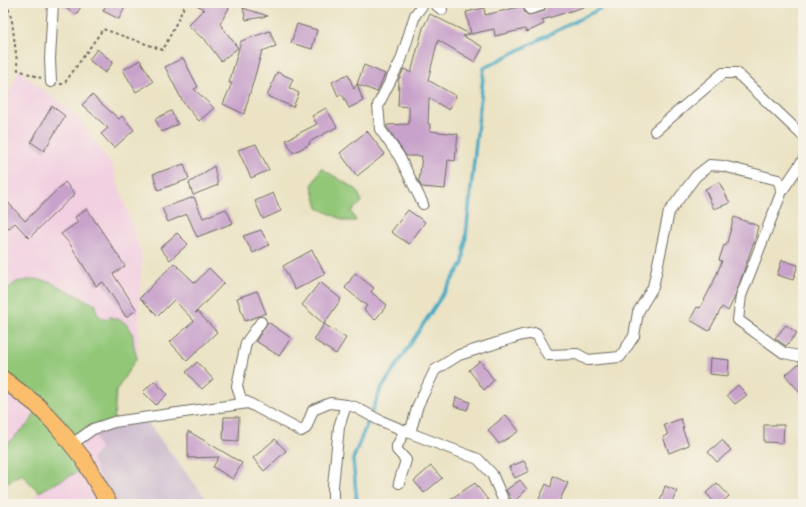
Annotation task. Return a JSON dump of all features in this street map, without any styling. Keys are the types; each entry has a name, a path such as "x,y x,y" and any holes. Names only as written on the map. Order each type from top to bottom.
{"main road":[{"path":"3,379 37,405 58,427 84,460 109,504"}],"street":[{"path":"51,82 50,60 53,3"},
{"path":"423,204 399,156 380,129 378,105 401,60 415,15 424,3"},
{"path":"434,3 442,10"},
{"path":"530,10 540,6 541,3"},
{"path":"655,131 723,73 737,73 803,136"},
{"path":"803,160 782,190 741,296 738,320 784,353 803,357"},
{"path":"399,483 406,460 397,450 397,446 408,432 418,406 435,370 459,355 522,335 536,333 548,355 577,354 588,360 620,357 634,336 638,312 653,287 669,212 696,176 710,165 723,166 778,180 782,190"},
{"path":"261,322 246,343 237,386 241,399 301,430 306,428 313,410 330,403 348,405 379,420 478,460 492,474 505,504"},
{"path":"72,444 92,429 114,422 248,403"},
{"path":"334,504 333,486 339,427 348,405"}],"path":[{"path":"8,3 12,21 18,70 51,82 64,84 103,29 163,50 186,3"}],"shaded area":[{"path":"18,70 77,116 112,166 142,256 137,357 133,349 134,343 122,322 110,317 105,320 97,314 96,305 65,288 50,282 16,282 3,293 3,118 4,109"},
{"path":"3,388 34,413 31,421 3,448"},
{"path":"143,417 209,504 109,504 92,458 100,449 92,430"},
{"path":"92,430 100,449 92,458 109,504 37,504 35,495 39,492 87,467 72,444"}],"green space":[{"path":"321,168 357,190 362,202 351,211 356,221 345,221 318,208 312,186"},
{"path":"35,279 50,282 96,305 97,314 105,320 110,317 126,324 132,332 137,357 116,391 114,422 72,444 87,467 39,492 21,474 3,485 3,448 31,421 37,405 3,379 3,293 16,282"}],"building":[{"path":"59,3 83,3 76,15"},
{"path":"107,3 127,3 119,19 103,11"},
{"path":"193,3 219,3 229,8 220,24 238,48 221,61 203,37 202,38 188,25 204,9"},
{"path":"522,3 528,3 524,7 524,10 525,13 529,15 544,11 547,3 589,3 590,5 542,20 544,24 527,32 525,29 495,36 494,29 471,34 466,12 484,8 485,15 523,6"},
{"path":"243,8 268,16 246,20"},
{"path":"430,14 470,34 463,36 483,47 475,62 438,40 428,80 456,96 449,110 429,98 428,124 430,124 430,131 458,134 455,161 448,160 445,189 422,187 419,182 422,156 406,156 387,127 387,125 409,124 409,107 398,106 398,81 404,69 411,73 423,28"},
{"path":"297,24 317,30 312,49 291,43"},
{"path":"270,31 276,46 262,51 244,114 223,104 232,83 229,83 241,41"},
{"path":"97,49 113,62 105,73 89,60"},
{"path":"183,58 198,87 194,89 214,108 199,121 183,102 165,67"},
{"path":"140,60 153,82 136,92 123,70"},
{"path":"364,65 385,74 377,92 357,84"},
{"path":"277,72 293,79 289,88 299,93 293,107 267,96"},
{"path":"348,74 354,89 357,84 363,101 349,108 342,94 338,96 332,82"},
{"path":"92,95 119,119 122,116 134,130 114,148 101,134 108,128 82,105"},
{"path":"52,106 65,116 44,151 31,142"},
{"path":"326,108 337,127 309,142 310,144 293,153 286,140 317,124 312,116"},
{"path":"171,111 178,124 162,132 155,119"},
{"path":"367,131 385,154 357,176 340,153"},
{"path":"256,144 269,170 251,178 238,150"},
{"path":"184,164 189,179 158,190 153,174"},
{"path":"214,166 218,185 193,195 189,183"},
{"path":"65,182 75,194 29,238 15,223 8,229 3,224 3,197 25,221"},
{"path":"719,182 730,203 714,209 705,189"},
{"path":"273,193 281,211 263,219 255,201"},
{"path":"194,197 203,218 226,209 233,223 197,237 187,214 168,222 162,208"},
{"path":"87,209 125,266 113,274 137,310 126,317 103,282 96,286 70,244 61,234 78,222 75,217"},
{"path":"408,210 425,222 409,244 391,232"},
{"path":"734,217 758,226 754,244 734,299 728,311 722,307 709,331 690,320 697,307 700,308 714,281 722,261 719,260 724,245 726,246"},
{"path":"261,230 269,245 253,253 243,236"},
{"path":"177,233 188,244 170,260 160,248"},
{"path":"312,250 325,274 295,290 283,266"},
{"path":"782,260 798,265 793,280 777,275"},
{"path":"174,263 195,283 209,268 224,283 195,313 198,312 217,332 187,361 170,342 194,321 174,300 158,316 140,298"},
{"path":"355,273 374,288 371,292 387,305 375,320 364,310 367,306 345,288"},
{"path":"320,282 341,299 324,324 302,305"},
{"path":"257,291 266,313 245,321 237,298"},
{"path":"268,322 291,338 279,356 256,341"},
{"path":"324,324 346,338 336,354 314,340"},
{"path":"786,325 797,333 786,346 775,338"},
{"path":"710,358 729,360 728,376 709,374"},
{"path":"480,361 494,380 484,390 469,370"},
{"path":"197,362 213,379 202,389 186,372"},
{"path":"800,363 803,363 803,396 785,375"},
{"path":"154,381 167,394 156,405 143,392"},
{"path":"738,385 747,395 735,404 727,395"},
{"path":"456,397 470,402 467,410 454,406"},
{"path":"506,415 519,431 499,444 488,430"},
{"path":"224,417 239,417 238,441 223,440"},
{"path":"681,419 684,428 682,428 689,445 669,453 663,437 668,435 664,425"},
{"path":"764,425 784,425 783,443 764,442"},
{"path":"188,431 242,463 233,479 213,467 219,457 188,458"},
{"path":"275,439 286,451 264,471 253,458"},
{"path":"722,440 731,450 717,462 708,452"},
{"path":"524,461 529,471 515,478 509,467"},
{"path":"431,466 442,478 424,493 414,481"},
{"path":"553,476 568,483 558,504 550,504 539,499 546,484 551,487"},
{"path":"520,480 527,489 513,503 506,490"},
{"path":"475,483 491,504 443,504"},
{"path":"717,483 729,496 720,504 716,504 706,493"},
{"path":"665,486 677,491 671,504 659,504"}],"waterway":[{"path":"357,504 353,459 380,391 463,263 484,68 611,3"}]}
